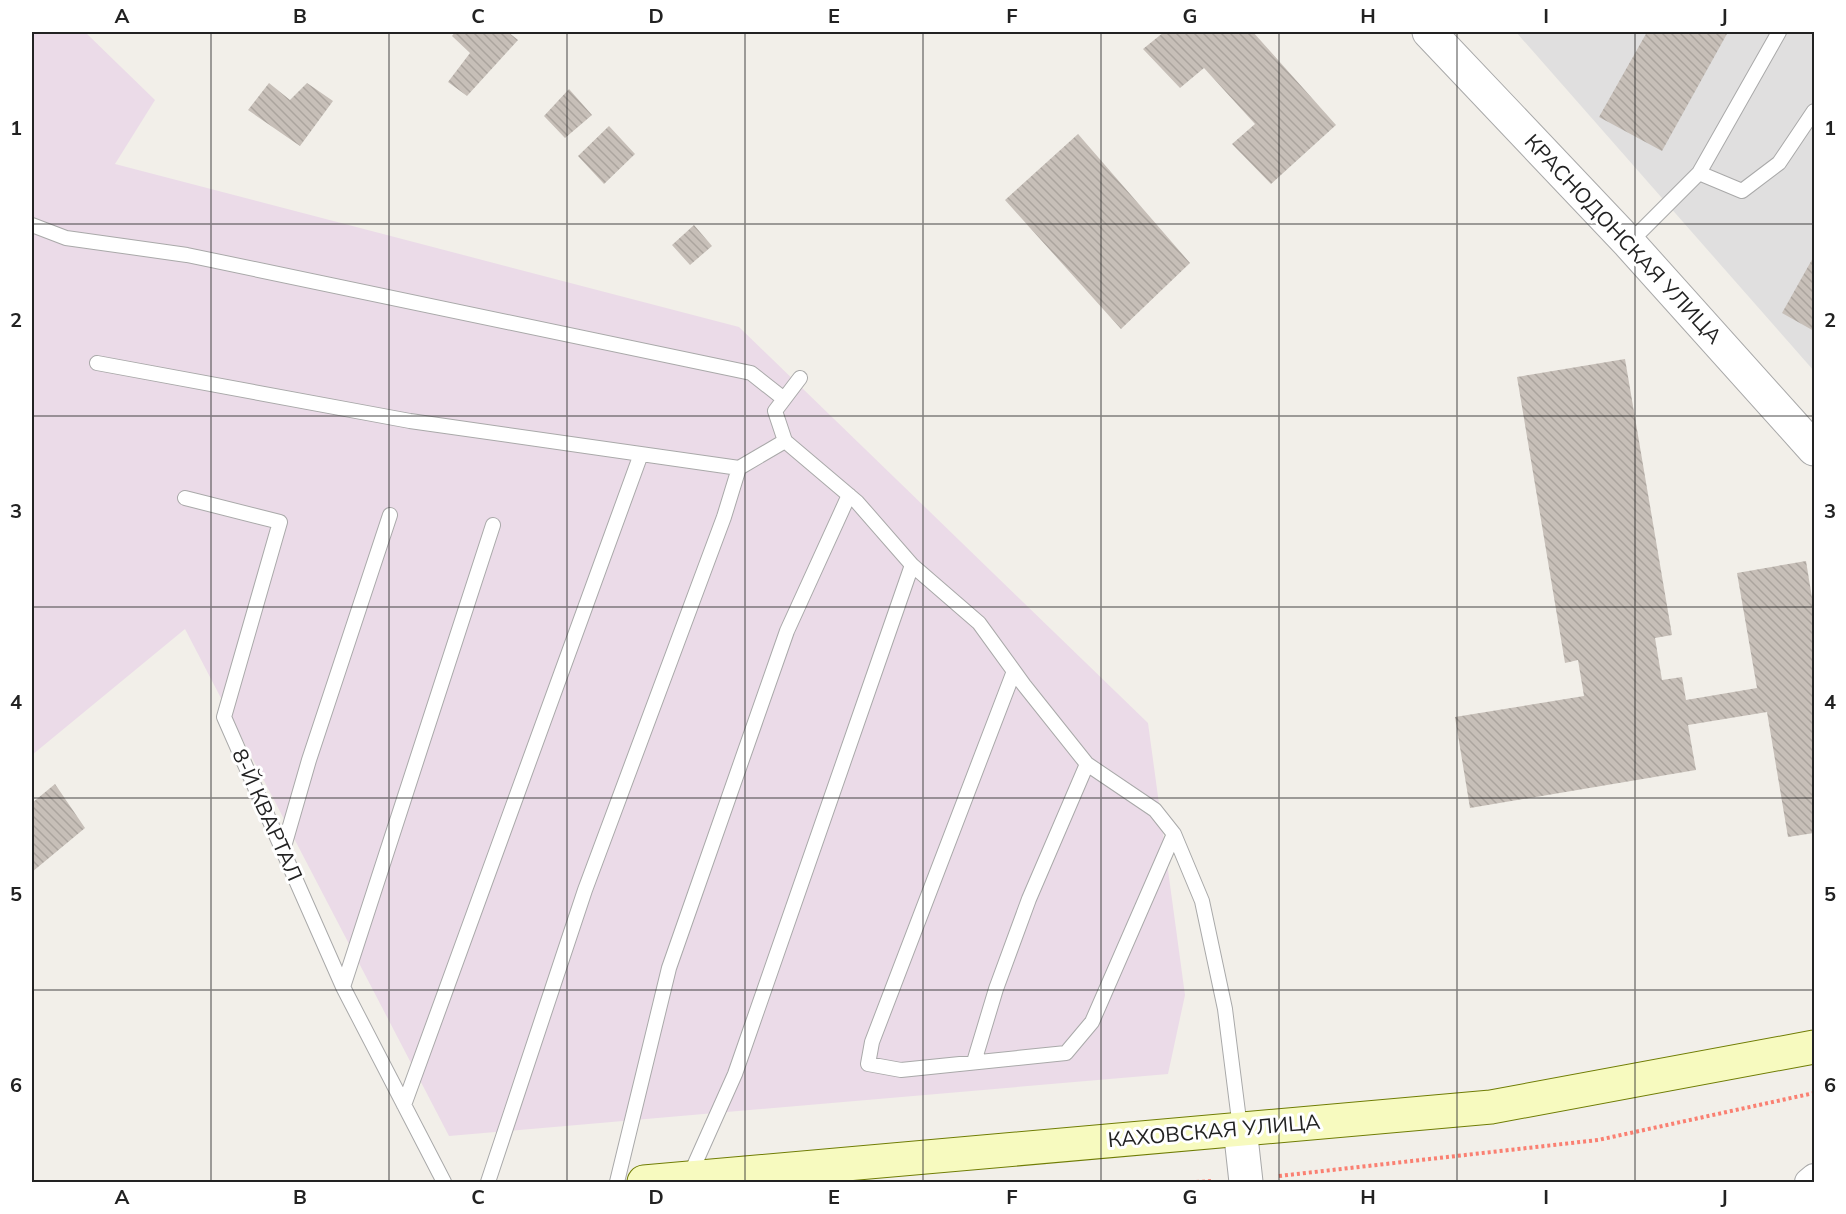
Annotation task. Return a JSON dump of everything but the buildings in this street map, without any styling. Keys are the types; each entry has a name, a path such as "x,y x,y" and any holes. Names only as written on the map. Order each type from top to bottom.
{"main road":[{"name":"КАХОВСКАЯ УЛИЦА","path":"1781,1054 1815,1039"},
{"name":"КАХОВСКАЯ УЛИЦА","path":"644,1182 1491,1107 1815,1047"}],"street":[{"name":"КРАСНОДОНСКАЯ УЛИЦА","path":"1440,38 1812,442"},
{"path":"1240,1128 1245,1180"},
{"path":"1809,1182 1815,1178"}],"lane":[{"path":"1629,243 1699,173 1779,32"},
{"path":"1699,173 1742,191 1779,163 1815,111"},
{"path":"32,225 66,238 187,255 752,373 784,399"},
{"path":"97,363 410,421 740,468 784,441"},
{"path":"800,378 775,411 784,441 849,495 912,565 979,623 1014,672 1087,764 1155,810 1174,834 1202,901 1225,1010 1240,1128"},
{"path":"404,1105 641,454"},
{"path":"488,1182 585,890 724,517 740,468"},
{"path":"617,1182 669,968 787,631 849,495"},
{"name":"8-Й КВАРТАЛ","path":"185,498 280,522 224,717 343,987 444,1182"},
{"path":"283,850 309,760 390,514"},
{"path":"343,987 493,525"},
{"path":"688,1179 735,1074 912,565"},
{"path":"1014,672 872,1042 868,1064 901,1070 1066,1053 1092,1022 1174,834"},
{"path":"974,1062 996,989 1029,899 1087,764"}],"path":[{"path":"1196,1182 1245,1180 1598,1140 1815,1093"}],"shaded area":[{"path":"32,32 85,32 155,100 115,164 739,327 1148,723 1185,995 1168,1074 449,1136 185,629 32,755"},
{"path":"1516,32 1814,32 1814,371"}]}
